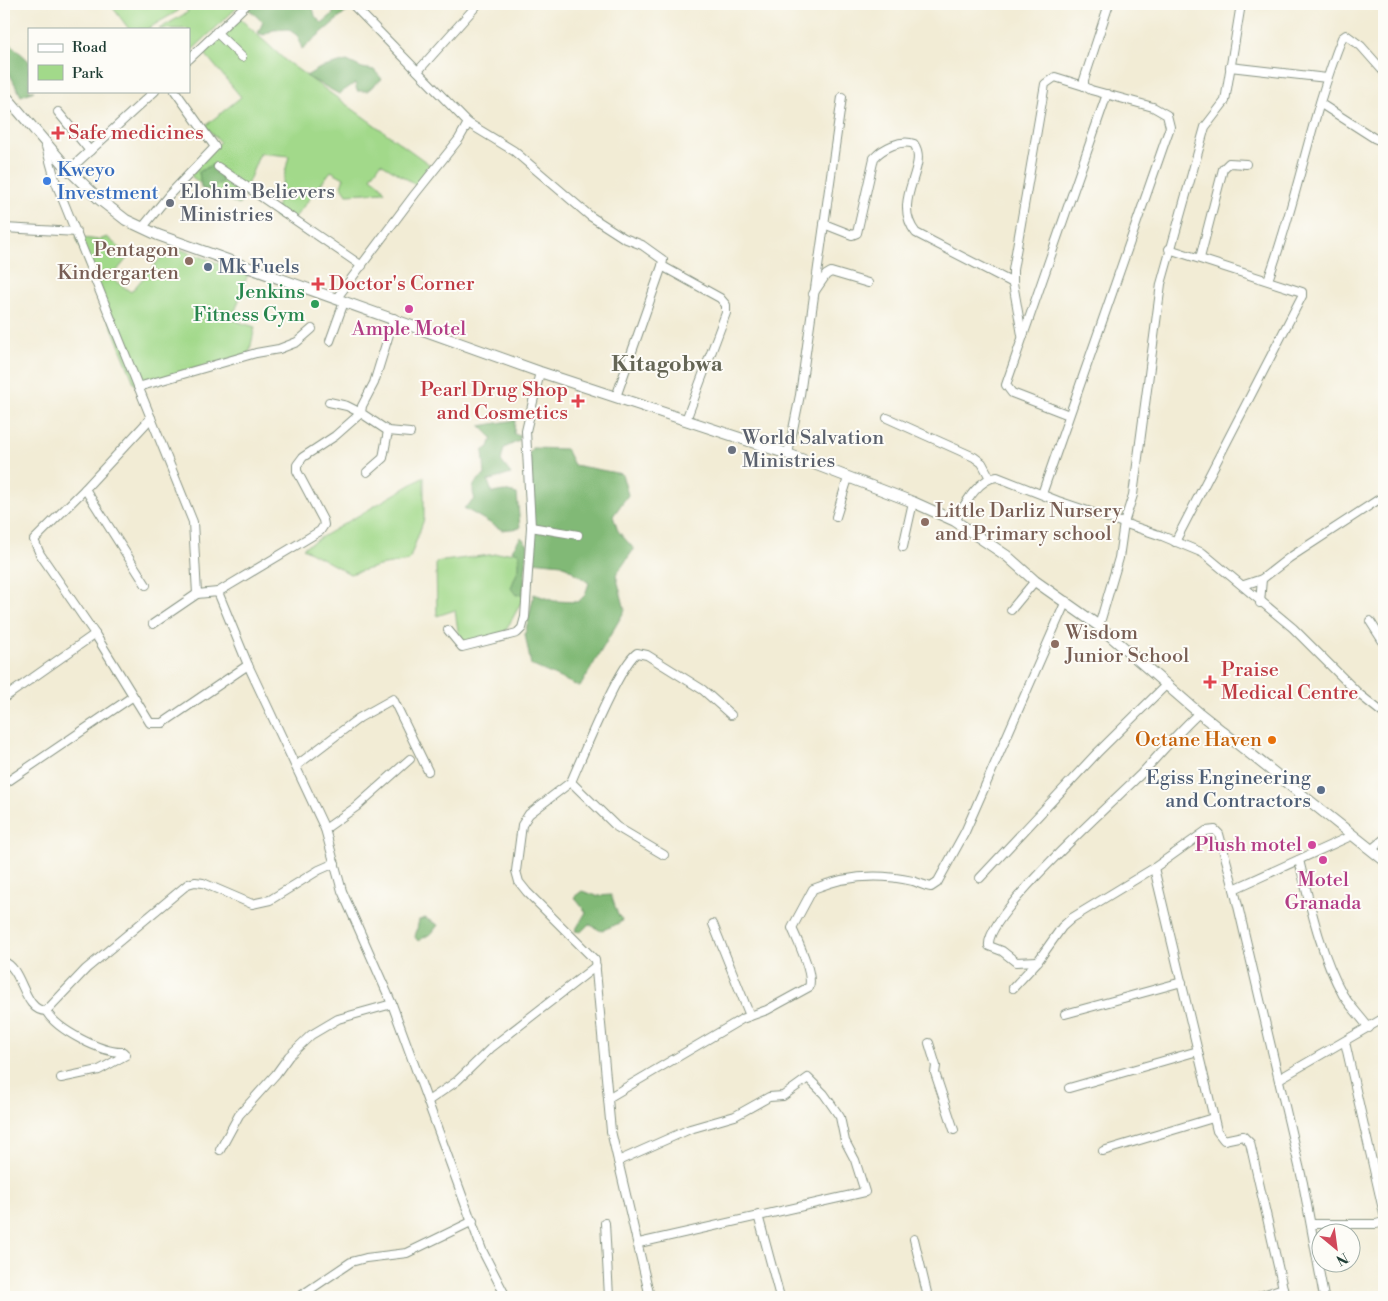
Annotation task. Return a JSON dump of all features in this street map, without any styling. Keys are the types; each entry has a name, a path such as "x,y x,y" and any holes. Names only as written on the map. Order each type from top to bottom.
{"street":[{"path":"190,58 247,4"},
{"path":"352,4 468,123 514,152 590,216 619,235 642,245 663,260 616,397"},
{"path":"418,72 478,4"},
{"path":"1084,86 1094,43 1109,4"},
{"path":"1099,626 1119,558 1124,522 1133,495 1161,284 1169,249 1205,127 1225,101 1241,4"},
{"path":"216,32 242,57"},
{"path":"1268,280 1279,251 1327,78 1342,38 1346,35 1361,46 1384,72"},
{"path":"1230,67 1327,78"},
{"path":"1023,337 1013,283 1015,260 1045,84 1054,77 1153,107 1167,115 1170,127 1042,494"},
{"path":"69,170 154,92"},
{"path":"143,228 169,195 215,147 176,92"},
{"path":"4,94 69,170 112,210 143,228 540,372 788,454 913,502 955,521 1007,556 1035,581 1099,626 1199,713 1384,860"},
{"path":"1069,415 1012,393 1007,389 1023,337 1108,94"},
{"path":"788,454 800,395 842,97"},
{"path":"1321,104 1374,138 1379,140 1384,138"},
{"path":"58,112 90,151"},
{"path":"330,341 340,300 362,266 415,194 459,139 468,123"},
{"path":"44,141 52,174 193,522 197,594"},
{"path":"824,224 852,235 856,234 874,158 891,146 908,142 914,144 917,154 906,208 910,225 916,233 1013,283"},
{"path":"1200,258 1223,169 1230,163 1246,164"},
{"path":"218,167 362,266"},
{"path":"4,228 76,232"},
{"path":"1169,249 1297,288 1302,292 1302,296 1175,542"},
{"path":"662,266 720,298 727,309 686,420"},
{"path":"813,294 826,275 832,272 868,283"},
{"path":"153,624 197,594 218,592 320,531 324,525 323,520 297,471 297,465 303,457 335,436 361,413 362,406 374,383 394,318"},
{"path":"138,386 256,353 279,349 297,342 312,329"},
{"path":"448,630 462,647 511,635 522,628 525,617 530,567 532,527 526,431 528,413 540,372"},
{"path":"329,402 347,406 388,431 410,433"},
{"path":"151,418 85,489 34,540 40,554 95,634 132,697 150,723 158,724 248,665"},
{"path":"887,418 974,457 982,463 990,478"},
{"path":"367,472 382,458 388,431"},
{"path":"955,521 978,487 990,478 997,477 1124,522 1203,553 1244,585 1260,603 1293,628 1359,694 1384,714"},
{"path":"836,517 848,478"},
{"path":"85,489 146,586"},
{"path":"1244,585 1262,578 1289,558 1384,496"},
{"path":"903,547 913,502"},
{"path":"532,527 578,535"},
{"path":"1260,603 1262,578"},
{"path":"1011,610 1035,581"},
{"path":"218,592 248,665 325,829 336,863 342,892 392,1004 453,1173 473,1221 482,1250 505,1295 493,1297"},
{"path":"608,1098 697,1045 809,987 808,970 792,928 813,889 846,878 858,877 910,880 931,887 937,883 965,832 1066,601"},
{"path":"1370,621 1384,643"},
{"path":"4,698 95,634"},
{"path":"650,1297 639,1243 618,1161 608,1098 596,966 593,957 561,928 519,882 516,871 520,833 526,817 571,782 605,705 630,659 637,653 647,655 703,690 732,715"},
{"path":"980,878 1097,753 1166,684"},
{"path":"4,784 132,697"},
{"path":"296,766 359,718 393,699 428,771"},
{"path":"1377,709 1384,702"},
{"path":"1038,961 1016,962 1002,951 989,946 993,932 1029,882 1141,773 1173,737 1199,713"},
{"path":"325,829 356,807 410,759"},
{"path":"571,782 616,827 664,855"},
{"path":"1013,988 1038,961 1062,927 1072,918 1154,868 1206,831 1215,830 1221,839 1234,889 1311,1224"},
{"path":"1234,889 1353,835"},
{"path":"1372,849 1384,839"},
{"path":"1299,860 1319,937 1328,960 1344,996 1369,1028"},
{"path":"46,1012 86,969 188,884 195,882 203,883 252,904 261,903 270,900 319,870 336,863"},
{"path":"1154,868 1213,1118 1217,1131 1224,1140 1243,1136 1250,1143 1285,1297"},
{"path":"713,924 750,1016"},
{"path":"4,962 12,968 32,1002 39,1010 46,1012 52,1019 82,1040 113,1052 123,1052 126,1055 124,1058 98,1070 61,1078"},
{"path":"428,1101 457,1081 492,1047 596,966"},
{"path":"1065,1014 1182,982"},
{"path":"220,1150 239,1115 276,1074 289,1056 311,1034 338,1020 392,1004"},
{"path":"1279,1079 1384,1018"},
{"path":"929,1042 936,1066 935,1073 954,1130"},
{"path":"1345,1042 1384,1214"},
{"path":"1069,1088 1198,1051"},
{"path":"618,1161 690,1130 735,1116 769,1097 783,1096 808,1078 829,1100 840,1117 844,1141 855,1160 865,1192 639,1243"},
{"path":"1103,1150 1213,1118"},
{"path":"758,1215 780,1297"},
{"path":"299,1297 351,1262 366,1258 407,1253 473,1221"},
{"path":"1360,1224 1384,1222"},
{"path":"605,1223 609,1297"},
{"path":"914,1239 928,1297"},
{"path":"1320,1274 1324,1297"},
{"path":"1258,1297 1283,1288"}],"green space":[{"path":"110,4 174,4 178,11 149,28 128,28"},
{"path":"183,4 241,4 190,52 190,28 161,28 188,12"},
{"path":"249,4 312,4 315,16 322,23 333,14 334,4 345,4 350,9 302,49 298,36 288,29 273,30 264,35 258,33 263,22 246,7"},
{"path":"236,15 286,61 433,167 418,186 381,163 371,177 379,183 385,192 347,194 341,185 344,178 331,171 293,220 274,218 289,156 260,153 239,205 206,189 199,172 201,184 191,176 206,156 220,142 205,126 241,97 201,49"},
{"path":"4,38 28,60 28,92 31,92 21,96 4,63"},
{"path":"347,61 362,68 374,70 382,79 367,91 357,91 355,83 339,94 306,76 320,68"},
{"path":"211,165 218,167 223,182 205,190 201,188 199,172"},
{"path":"76,237 99,240 107,237 129,256 111,278 131,292 171,246 248,274 232,320 255,327 249,354 135,385"},
{"path":"515,420 514,434 520,436 519,441 504,448 501,461 511,474 488,481 492,493 504,491 517,494 520,528 502,530 464,508 475,499 474,485 485,475 483,451 489,447 492,438 480,426"},
{"path":"532,448 566,449 574,465 622,474 628,495 613,516 618,531 634,549 616,575 625,610 580,687 531,665 525,634 534,594 554,601 578,602 585,595 589,583 562,564 532,561 534,548 528,456"},
{"path":"424,477 424,519 409,561 379,566 350,574 303,548"},
{"path":"521,537 528,545 523,594 516,595 511,588 519,567 519,554 512,550"},
{"path":"527,550 523,599 504,634 460,644 455,610 437,616 436,562"},
{"path":"582,891 597,896 611,895 618,915 622,919 621,922 601,931 589,924 581,932 575,931 586,912 574,897"},
{"path":"425,918 438,925 432,933 418,941 415,937 419,920"}],"place":[{"name":"Safe medicines","path":"58,133"},
{"name":"Kweyo Investment","path":"47,181"},
{"name":"Elohim Believers Ministries","path":"170,203"},
{"name":"Pentagon Kindergarten","path":"189,261"},
{"name":"Mk Fuels","path":"208,267"},
{"name":"Doctor's Corner","path":"318,284"},
{"name":"Jenkins Fitness Gym","path":"315,304"},
{"name":"Ample Motel","path":"409,309"},
{"name":"Pearl Drug Shop and Cosmetics","path":"578,401"},
{"name":"World Salvation Ministries","path":"732,450"},
{"name":"Little Darliz Nursery and Primary school","path":"925,522"},
{"name":"Wisdom Junior School","path":"1055,644"},
{"name":"Praise Medical Centre","path":"1210,682"},
{"name":"Octane Haven","path":"1272,740"},
{"name":"Egiss Engineering and Contractors","path":"1321,790"},
{"name":"Plush motel","path":"1312,845"},
{"name":"Motel Granada","path":"1323,860"}],"district":[{"name":"Kitagobwa","path":"667,364"}]}
